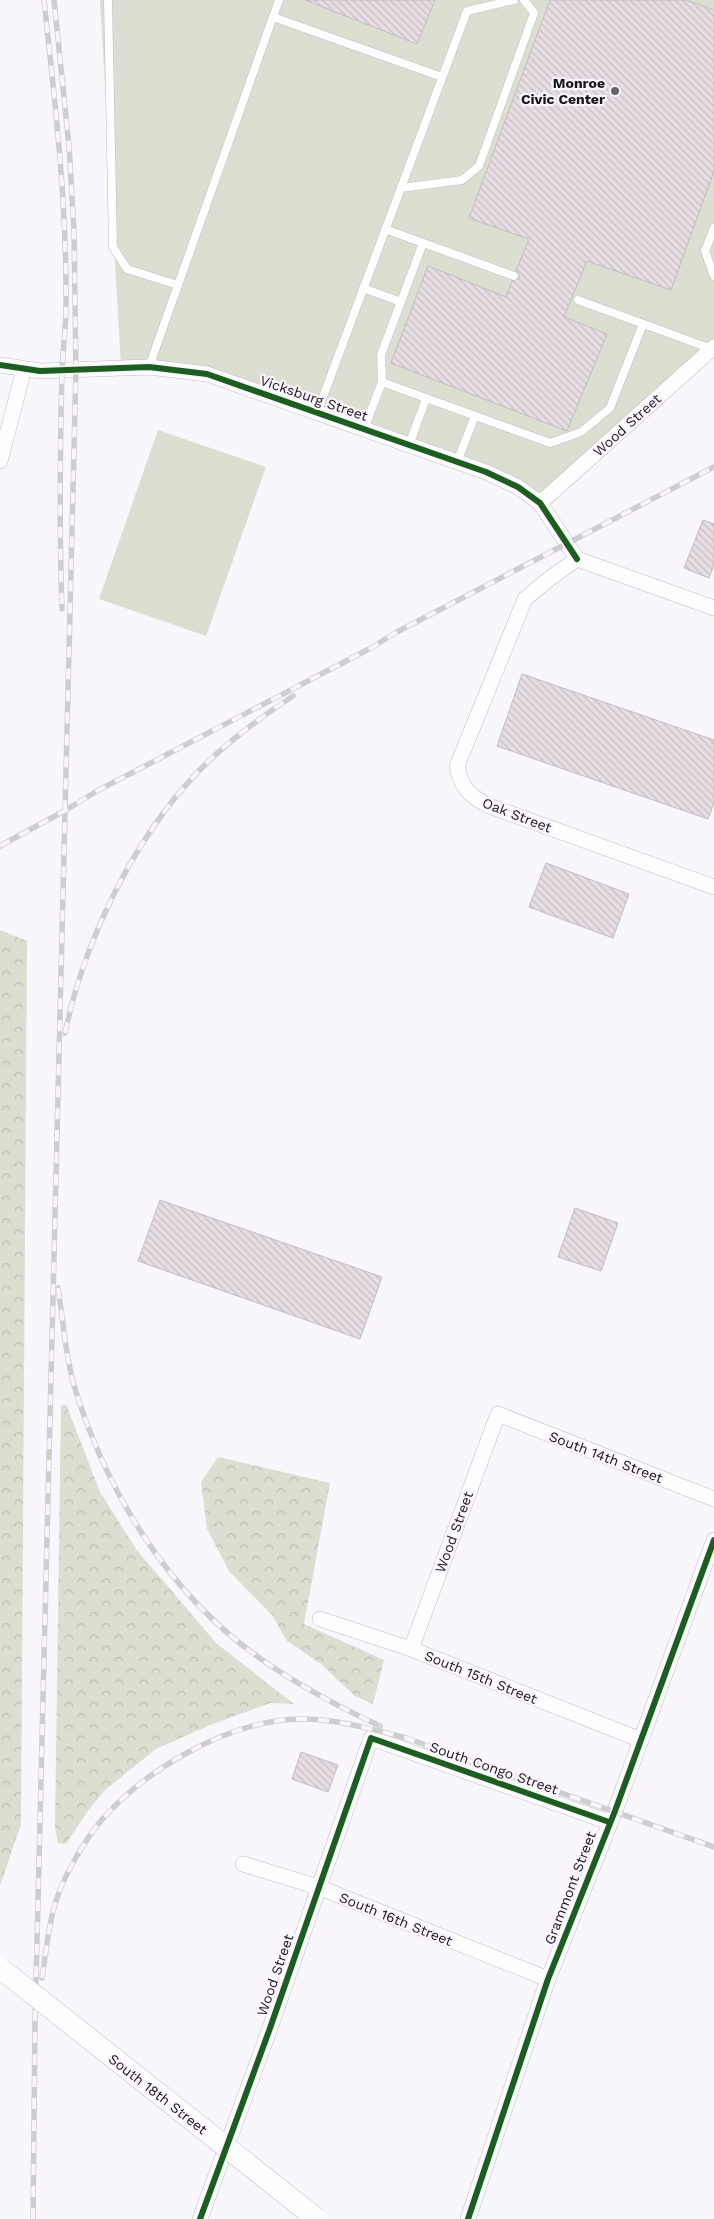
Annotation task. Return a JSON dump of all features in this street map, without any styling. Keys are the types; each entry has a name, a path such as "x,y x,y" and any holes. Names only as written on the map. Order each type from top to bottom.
{"main road":[{"name":"South 18th Street","path":"0,1968 317,2219"}],"street":[{"name":"Wood Street","path":"540,504 713,348"},
{"name":"Vicksburg Street","path":"0,365 40,372 149,366 207,374 486,472 518,487 540,504 577,559"},
{"path":"0,461 24,369"},
{"path":"577,559 714,608"},
{"name":"Oak Street","path":"577,559 525,599 457,766 460,781 473,798 489,806 714,887"},
{"name":"Wood Street","path":"411,1649 498,1414"},
{"name":"South 14th Street","path":"498,1414 714,1499"},
{"name":"Grammont Street","path":"468,2219 548,1979 641,1740 714,1540"},
{"name":"South 15th Street","path":"320,1619 411,1649 641,1740"},
{"name":"Wood Street","path":"200,2219 269,2031 371,1738"},
{"name":"South Congo Street","path":"371,1738 609,1822"},
{"name":"South 16th Street","path":"243,1864 318,1887 548,1979"}],"lane":[{"path":"108,0 113,247 127,269 178,285"},
{"path":"149,366 279,0"},
{"path":"317,412 467,11 514,0"},
{"path":"401,188 462,180 479,166 534,13 524,0"},
{"path":"273,17 442,77"},
{"path":"714,228 705,251 714,276"},
{"path":"385,229 514,276"},
{"path":"364,429 382,382 381,355 424,243"},
{"path":"364,288 401,302"},
{"path":"578,300 713,348"},
{"path":"382,382 550,443 582,432 610,408 643,324"},
{"path":"409,445 426,398"},
{"path":"457,462 475,416"}],"green space":[{"name":"Monroe Civic Center","path":"100,0 714,0 714,347 540,503 518,487 207,374 121,367"},
{"path":"158,430 266,467 206,636 99,599"},
{"path":"0,930 27,941 21,1824 0,1886"},
{"path":"66,1404 100,1492 136,1549 216,1643 294,1704 270,1703 210,1725 156,1749 105,1790 87,1812 66,1844 58,1843 55,1827 61,1406"},
{"path":"218,1457 330,1483 304,1624 384,1660 373,1704 355,1696 321,1664 287,1641 272,1615 229,1571 207,1529 201,1482"}],"building":[{"path":"305,0 435,0 417,44"},
{"name":"Monroe Civic Center","path":"550,0 686,0 714,10 714,171 671,290 587,261 564,317 607,334 567,431 391,363 428,266 506,297 512,281 519,278 516,271 529,239 469,218"},
{"path":"703,520 714,524 714,565 709,578 684,568"},
{"path":"522,674 714,740 714,803 708,819 497,746"},
{"path":"546,863 629,894 613,938 529,907"},
{"path":"160,1200 382,1277 360,1339 138,1261"},
{"path":"575,1208 618,1223 601,1271 558,1257"},
{"path":"301,1752 338,1765 328,1792 292,1779"}],"railway":[{"path":"44,0 60,153 65,229 66,314 62,370 60,460 62,609"},
{"path":"33,2219 35,2022 76,369 74,231 69,146 54,0"},
{"path":"0,846 97,791 714,467"},
{"path":"65,1033 84,964 98,929 131,862 151,831 172,802 206,764 242,733 293,696"},
{"path":"58,1288 70,1371 86,1422 122,1500 144,1537 169,1571 197,1603 228,1633 289,1678 380,1726"},
{"path":"42,1978 49,1931 58,1896 66,1876 102,1819 125,1796 144,1781 185,1754 231,1733 276,1721 292,1719 325,1720 406,1738 714,1847"}],"cycle path":[{"path":"0,365 40,371 149,367 207,374 486,472 518,487 540,503 577,559"},
{"path":"468,2219 548,1979 615,1811 714,1540"},
{"path":"200,2219 269,2031 371,1738 609,1822"}],"place":[{"name":"Monroe Civic Center","path":"615,91"}]}
